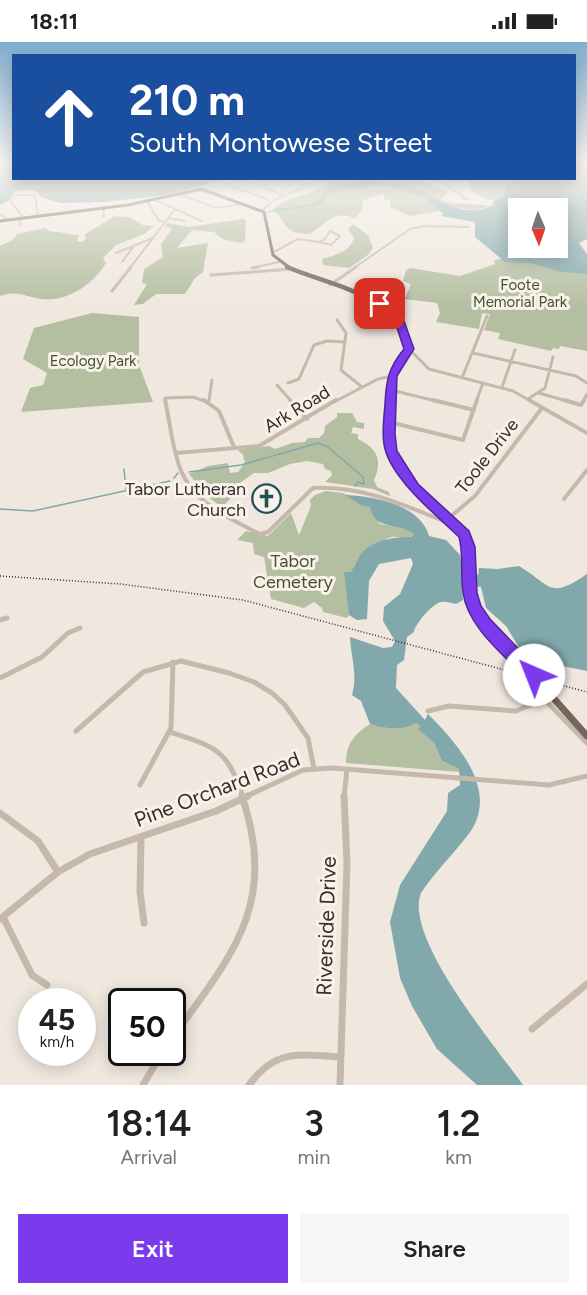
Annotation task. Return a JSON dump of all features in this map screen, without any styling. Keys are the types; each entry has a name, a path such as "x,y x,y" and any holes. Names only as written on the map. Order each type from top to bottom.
{"main road":[{"path":"0,221 57,213"},
{"path":"263,213 270,230 268,243 279,262 330,285 370,299 393,314 399,321 409,349 397,363 392,376 390,446 399,465 418,491 459,527 468,543 470,587 474,608 481,619 534,675"},
{"path":"540,683 587,736"}],"street":[{"path":"18,213 21,218 21,225"},
{"path":"104,213 104,217"},
{"path":"154,213 159,221 165,222"},
{"path":"112,291 121,276 134,265 172,213"},
{"path":"183,213 202,221"},
{"path":"0,214 8,219"},
{"path":"168,218 184,221"},
{"path":"330,285 410,229 425,226 469,227"},
{"path":"272,253 282,251 296,239 334,245 340,236 336,232 328,232 325,240 319,242"},
{"path":"116,253 153,238"},
{"path":"122,262 135,245"},
{"path":"252,268 279,262"},
{"path":"211,275 293,269"},
{"path":"462,378 487,315"},
{"path":"337,320 346,329 341,369 362,387"},
{"path":"288,383 299,379 314,345 328,341 345,342"},
{"path":"409,349 429,369 502,387 528,399 587,433"},
{"path":"502,387 515,350"},
{"path":"473,353 576,376 587,383"},
{"path":"528,399 545,388 553,357"},
{"name":"Ark Road","path":"176,453 259,446 362,387 392,376"},
{"path":"209,400 212,380"},
{"path":"389,422 463,440 483,383"},
{"path":"277,385 307,419"},
{"path":"391,390 474,410"},
{"path":"540,393 581,405 587,394"},
{"path":"234,447 226,421 209,400 188,396 165,398 176,453 184,477 203,499 260,534 268,532 313,488 322,486 370,492 459,527"},
{"name":"Toole Drive","path":"449,518 475,496 542,408"},
{"path":"564,498 587,470"},
{"path":"0,620 7,618"},
{"path":"0,678 42,657 68,633 81,628"},
{"path":"140,785 170,732 173,662"},
{"path":"76,731 143,672 173,662 200,664 254,682 273,693 285,705 308,738 314,769"},
{"path":"428,711 449,706 516,711 544,699 587,743"},
{"path":"170,732 222,752 232,764 253,829 258,867 257,884 249,918 236,951 186,1019"},
{"name":"Pine Orchard Road","path":"2,918 58,872 90,854 216,811 243,796 303,770 346,769 549,784 587,776"},
{"name":"Riverside Drive","path":"340,1085 339,1058 347,863 344,797 346,769"},
{"path":"0,813 38,841 58,872"},
{"path":"141,837 140,903 144,923"},
{"path":"2,918 32,975 47,985"},
{"path":"532,1029 587,984"},
{"path":"249,1085 259,1068 274,1058 298,1055 339,1058"},
{"path":"143,1085 154,1066"}],"green space":[{"path":"276,213 359,213 355,219 342,215 336,216 310,234 290,230"},
{"path":"403,213 430,213 410,216"},
{"path":"115,216 129,217 143,225 154,226 144,234 116,245 103,258 106,263 101,271 79,290 61,298 51,299 17,294 0,296 0,246 13,240 17,234 45,228 49,231 79,235 77,241 82,242 86,239 85,234"},
{"path":"246,220 245,241 242,243 222,239 214,232 192,230 177,248 208,243 203,272 195,278 185,294 156,294 143,304 134,305 147,284 142,283 144,269 163,257 161,244 172,229 165,226 167,223 189,227"},
{"path":"353,224 368,235 373,248 369,254 349,268 323,265 322,259 341,252 352,243 354,238 348,229"},
{"name":"Foote Memorial Park","path":"494,260 524,260 568,272 587,274 587,351 560,346 559,349 553,348 551,351 498,339 500,333 484,330 490,314 482,313 479,329 436,322 440,313 437,303 405,299 411,284 403,281 406,270 410,268 460,276 495,264"},
{"name":"Ecology Park","path":"92,313 139,317 139,365 153,402 21,412 30,388 43,385 47,373 23,359 34,328"},
{"path":"337,413 352,413 357,422 364,423 364,429 353,427 351,433 358,434 358,439 374,451 378,466 374,480 377,487 389,492 390,496 373,489 325,482 332,475 331,471 325,469 323,464 307,461 290,464 268,473 254,473 237,485 233,496 222,507 208,497 189,474 208,466 228,463 230,473 238,472 245,463 243,455 238,450 269,446 275,449 292,443 305,442 308,438 319,438 324,433 325,426 337,417"},
{"name":"Tabor Cemetery","path":"326,491 343,493 370,507 380,524 407,528 415,534 389,538 369,548 361,555 352,573 347,618 323,612 322,608 314,602 304,608 271,599 264,557 254,554 253,543 237,540 246,531 268,536 291,513 299,535 311,506 310,500 315,495"},
{"path":"416,723 422,726 419,729 434,743 442,761 459,769 459,772 346,763 352,740 370,724 393,728 411,726"}],"water":[{"path":"442,213 508,213 508,258 568,258 568,213 587,213 587,239 579,243 587,254 587,274 561,272 529,263 505,262 475,237 475,222 441,216 444,214"},
{"path":"345,495 369,497 406,509 424,525 429,536 446,540 460,555 464,574 478,575 479,568 498,569 519,566 545,584 557,588 565,587 587,574 587,671 553,664 520,649 506,626 486,608 481,587 462,584 463,600 456,604 441,602 429,610 417,624 414,632 407,637 404,660 397,665 396,688 425,720 428,714 463,754 478,786 480,802 477,819 468,835 421,893 419,912 426,936 438,963 455,991 523,1085 477,1085 437,1049 412,1006 400,978 390,922 400,885 447,811 448,793 460,785 459,769 442,761 434,743 418,729 421,726 416,723 411,726 393,728 370,724 361,701 352,695 354,673 350,637 383,648 392,647 395,641 383,621 384,607 400,594 413,564 411,558 379,564 369,581 367,619 357,620 349,615 344,572 351,572 361,554 371,545 390,539 411,537 414,534 408,530 382,523 373,515 370,507 361,505"}],"waterway":[{"path":"189,472 241,465 318,443 328,447 363,477 364,484 358,482 355,486"},
{"path":"124,469 126,490"},
{"path":"174,478 178,473"},
{"path":"0,509 33,511 170,481"}],"railway":[{"path":"0,576 120,584 243,600 587,692"}],"place":[{"name":"Tabor Lutheran Church","path":"267,499"}],"route":[{"path":"380,304 399,321 409,349 397,363 392,376 389,434 391,451 414,487 465,534 468,547 470,593 474,608 485,624 534,675"}]}
